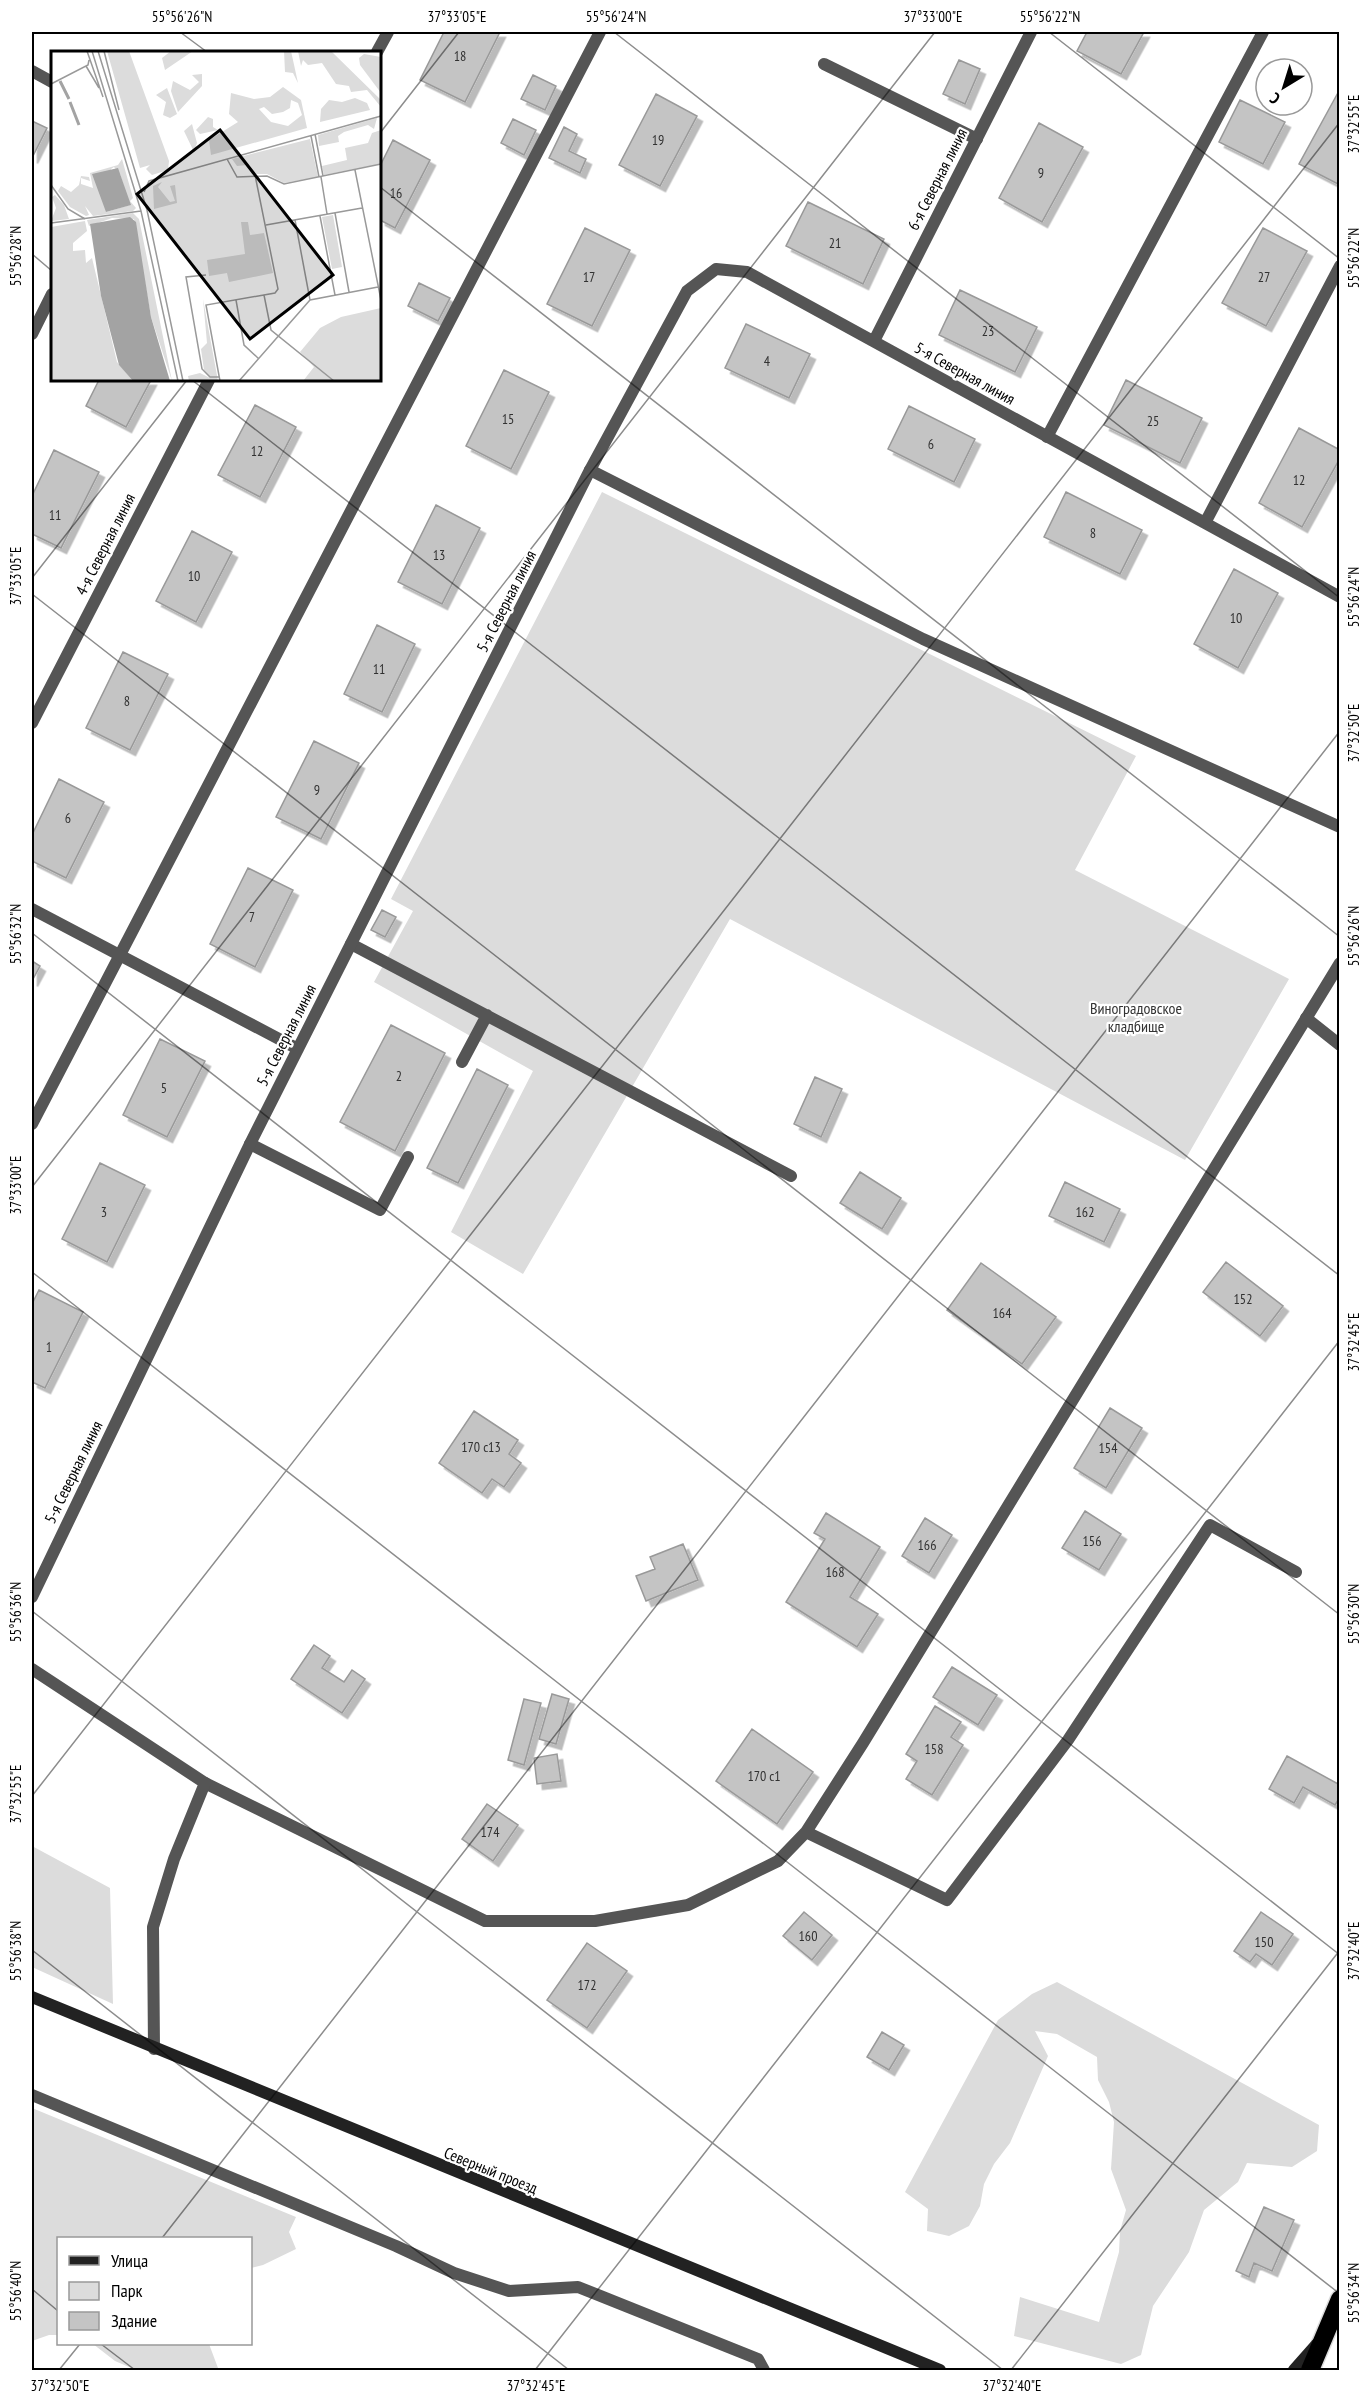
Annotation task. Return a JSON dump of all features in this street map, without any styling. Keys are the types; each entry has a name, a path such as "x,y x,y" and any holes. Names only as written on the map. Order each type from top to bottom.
{"highway":[{"path":"1310,2370 1340,2299"}],"street":[{"path":"378,51 388,32"},
{"path":"32,1124 600,32"},
{"name":"6-я Северная линия","path":"874,341 1031,32"},
{"path":"1047,437 1263,32"},
{"path":"824,64 977,139"},
{"path":"32,71 51,81"},
{"path":"1206,523 1340,266"},
{"name":"5-я Северная линия","path":"32,1597 298,1048 590,470 687,291 716,269 747,272 1340,597"},
{"path":"32,334 51,296"},
{"name":"4-я Северная линия","path":"32,723 208,381"},
{"path":"590,470 923,639 1340,827"},
{"path":"32,909 298,1048"},
{"path":"351,944 791,1176"},
{"path":"32,1669 205,1783 486,1921 595,1921 688,1905 778,1861 806,1832 1340,963"},
{"path":"462,1062 487,1015"},
{"path":"1306,1018 1340,1045"},
{"path":"250,1144 380,1210 408,1157"},
{"path":"806,1832 948,1900 1068,1740 1210,1525 1296,1572"},
{"path":"154,2049 153,1927 174,1859 205,1783"},
{"name":"Северный проезд","path":"32,1998 940,2370"},
{"path":"32,2095 396,2246 454,2274 509,2291 578,2287 758,2359 764,2370"},
{"path":"1294,2370 1323,2337"}],"green space":[{"name":"Виноградовское кладбище","path":"602,492 1136,756 1075,870 1289,979 1185,1160 730,919 523,1274 451,1232 533,1071 374,982 413,911 391,899"},
{"path":"32,1846 110,1888 113,2004 32,1967"},
{"path":"1057,1982 1319,2125 1317,2151 1292,2167 1247,2163 1238,2182 1204,2210 1189,2252 1153,2306 1141,2355 1121,2364 1014,2336 1020,2297 1099,2322 1119,2252 1120,2231 1126,2210 1111,2169 1114,2122 1109,2102 1098,2080 1097,2057 1057,2034 1035,2031 1048,2056 1010,2143 994,2164 984,2184 980,2206 969,2226 949,2236 927,2231 928,2209 905,2192 998,2020 1032,1994"},
{"path":"32,2108 296,2217 289,2232 296,2249 252,2268 252,2237 57,2237 57,2335 49,2335 32,2341"},
{"path":"94,2345 209,2345 218,2368 213,2370 136,2370 115,2361"}],"building":[{"path":"444,32 500,32 465,102 420,80"},
{"path":"1087,32 1144,32 1121,74 1077,51"},
{"path":"959,60 980,69 965,104 943,94"},
{"path":"533,75 556,86 545,110 521,99"},
{"path":"1340,89 1340,185 1299,164"},
{"path":"656,94 697,116 660,186 619,165"},
{"path":"1240,100 1254,107 1254,117 1275,117 1285,122 1263,164 1219,142"},
{"path":"513,119 536,130 524,155 501,143"},
{"path":"32,121 47,128 32,158"},
{"path":"1039,123 1083,147 1042,222 999,198"},
{"path":"564,127 577,134 569,151 586,159 580,173 549,158"},
{"path":"393,140 430,160 395,228 381,221 381,164"},
{"path":"808,202 884,239 863,284 786,246"},
{"path":"585,228 630,250 592,326 547,304"},
{"path":"1263,228 1307,251 1266,326 1222,303"},
{"path":"419,283 450,298 438,321 408,306"},
{"path":"960,290 1037,327 1015,372 939,335"},
{"path":"746,324 810,354 789,398 725,368"},
{"path":"504,370 549,392 511,469 466,446"},
{"path":"1126,380 1202,418 1180,463 1104,425"},
{"path":"98,381 150,381 126,427 86,406"},
{"path":"255,405 296,427 260,497 218,475"},
{"path":"909,406 975,439 954,482 888,449"},
{"path":"1299,428 1340,450 1340,458 1302,527 1259,503"},
{"path":"54,450 99,472 61,548 32,534 32,496"},
{"path":"1066,492 1142,530 1120,574 1044,537"},
{"path":"436,505 480,528 442,604 398,582"},
{"path":"192,531 232,552 196,622 156,601"},
{"path":"1234,569 1278,593 1238,668 1194,644"},
{"path":"377,625 415,644 382,712 344,694"},
{"path":"123,652 168,674 130,750 86,728"},
{"path":"314,741 359,763 321,839 276,817"},
{"path":"59,779 104,802 66,878 32,861 32,835"},
{"path":"248,868 293,890 255,967 210,944"},
{"path":"382,910 396,917 385,937 371,930"},
{"path":"32,961 40,966 32,981"},
{"path":"391,1025 445,1053 395,1151 340,1122"},
{"path":"160,1039 205,1061 167,1137 123,1115"},
{"path":"477,1069 508,1085 458,1183 427,1168"},
{"path":"815,1077 842,1089 821,1137 794,1124"},
{"path":"100,1163 145,1185 107,1262 62,1239"},
{"path":"860,1172 901,1198 882,1229 840,1203"},
{"path":"1065,1182 1120,1209 1104,1242 1049,1216"},
{"path":"1226,1262 1283,1306 1260,1336 1203,1292"},
{"path":"981,1263 1056,1317 1022,1364 947,1310"},
{"path":"39,1290 83,1312 45,1388 32,1382 32,1304"},
{"path":"1110,1408 1142,1428 1106,1488 1074,1468"},
{"path":"474,1411 518,1440 509,1454 521,1463 504,1487 492,1479 482,1493 439,1463"},
{"path":"1085,1511 1121,1534 1099,1570 1062,1548"},
{"path":"826,1513 880,1547 850,1597 878,1614 857,1647 786,1602 825,1539 814,1533"},
{"path":"925,1518 952,1535 929,1573 902,1556"},
{"path":"683,1544 698,1580 646,1601 636,1576 655,1569 650,1557"},
{"path":"314,1645 330,1656 322,1668 344,1682 352,1670 365,1679 342,1713 291,1679"},
{"path":"952,1667 997,1695 978,1725 933,1697"},
{"path":"552,1694 569,1699 556,1744 539,1739"},
{"path":"524,1699 541,1703 524,1765 508,1760"},
{"path":"935,1706 961,1722 951,1737 963,1745 932,1795 906,1779 917,1761 906,1754"},
{"path":"752,1729 813,1772 777,1824 716,1781"},
{"path":"557,1754 561,1781 537,1784 534,1758"},
{"path":"1287,1756 1340,1785 1340,1797 1335,1805 1303,1787 1294,1803 1269,1789"},
{"path":"487,1804 518,1825 493,1861 462,1839"},
{"path":"804,1912 832,1935 812,1960 783,1936"},
{"path":"1261,1912 1293,1934 1272,1965 1256,1954 1250,1962 1234,1951"},
{"path":"587,1943 627,1971 587,2028 547,2000"},
{"path":"882,2032 904,2045 889,2070 867,2057"},
{"path":"1264,2207 1294,2220 1272,2271 1254,2263 1249,2277 1236,2271"}]}
